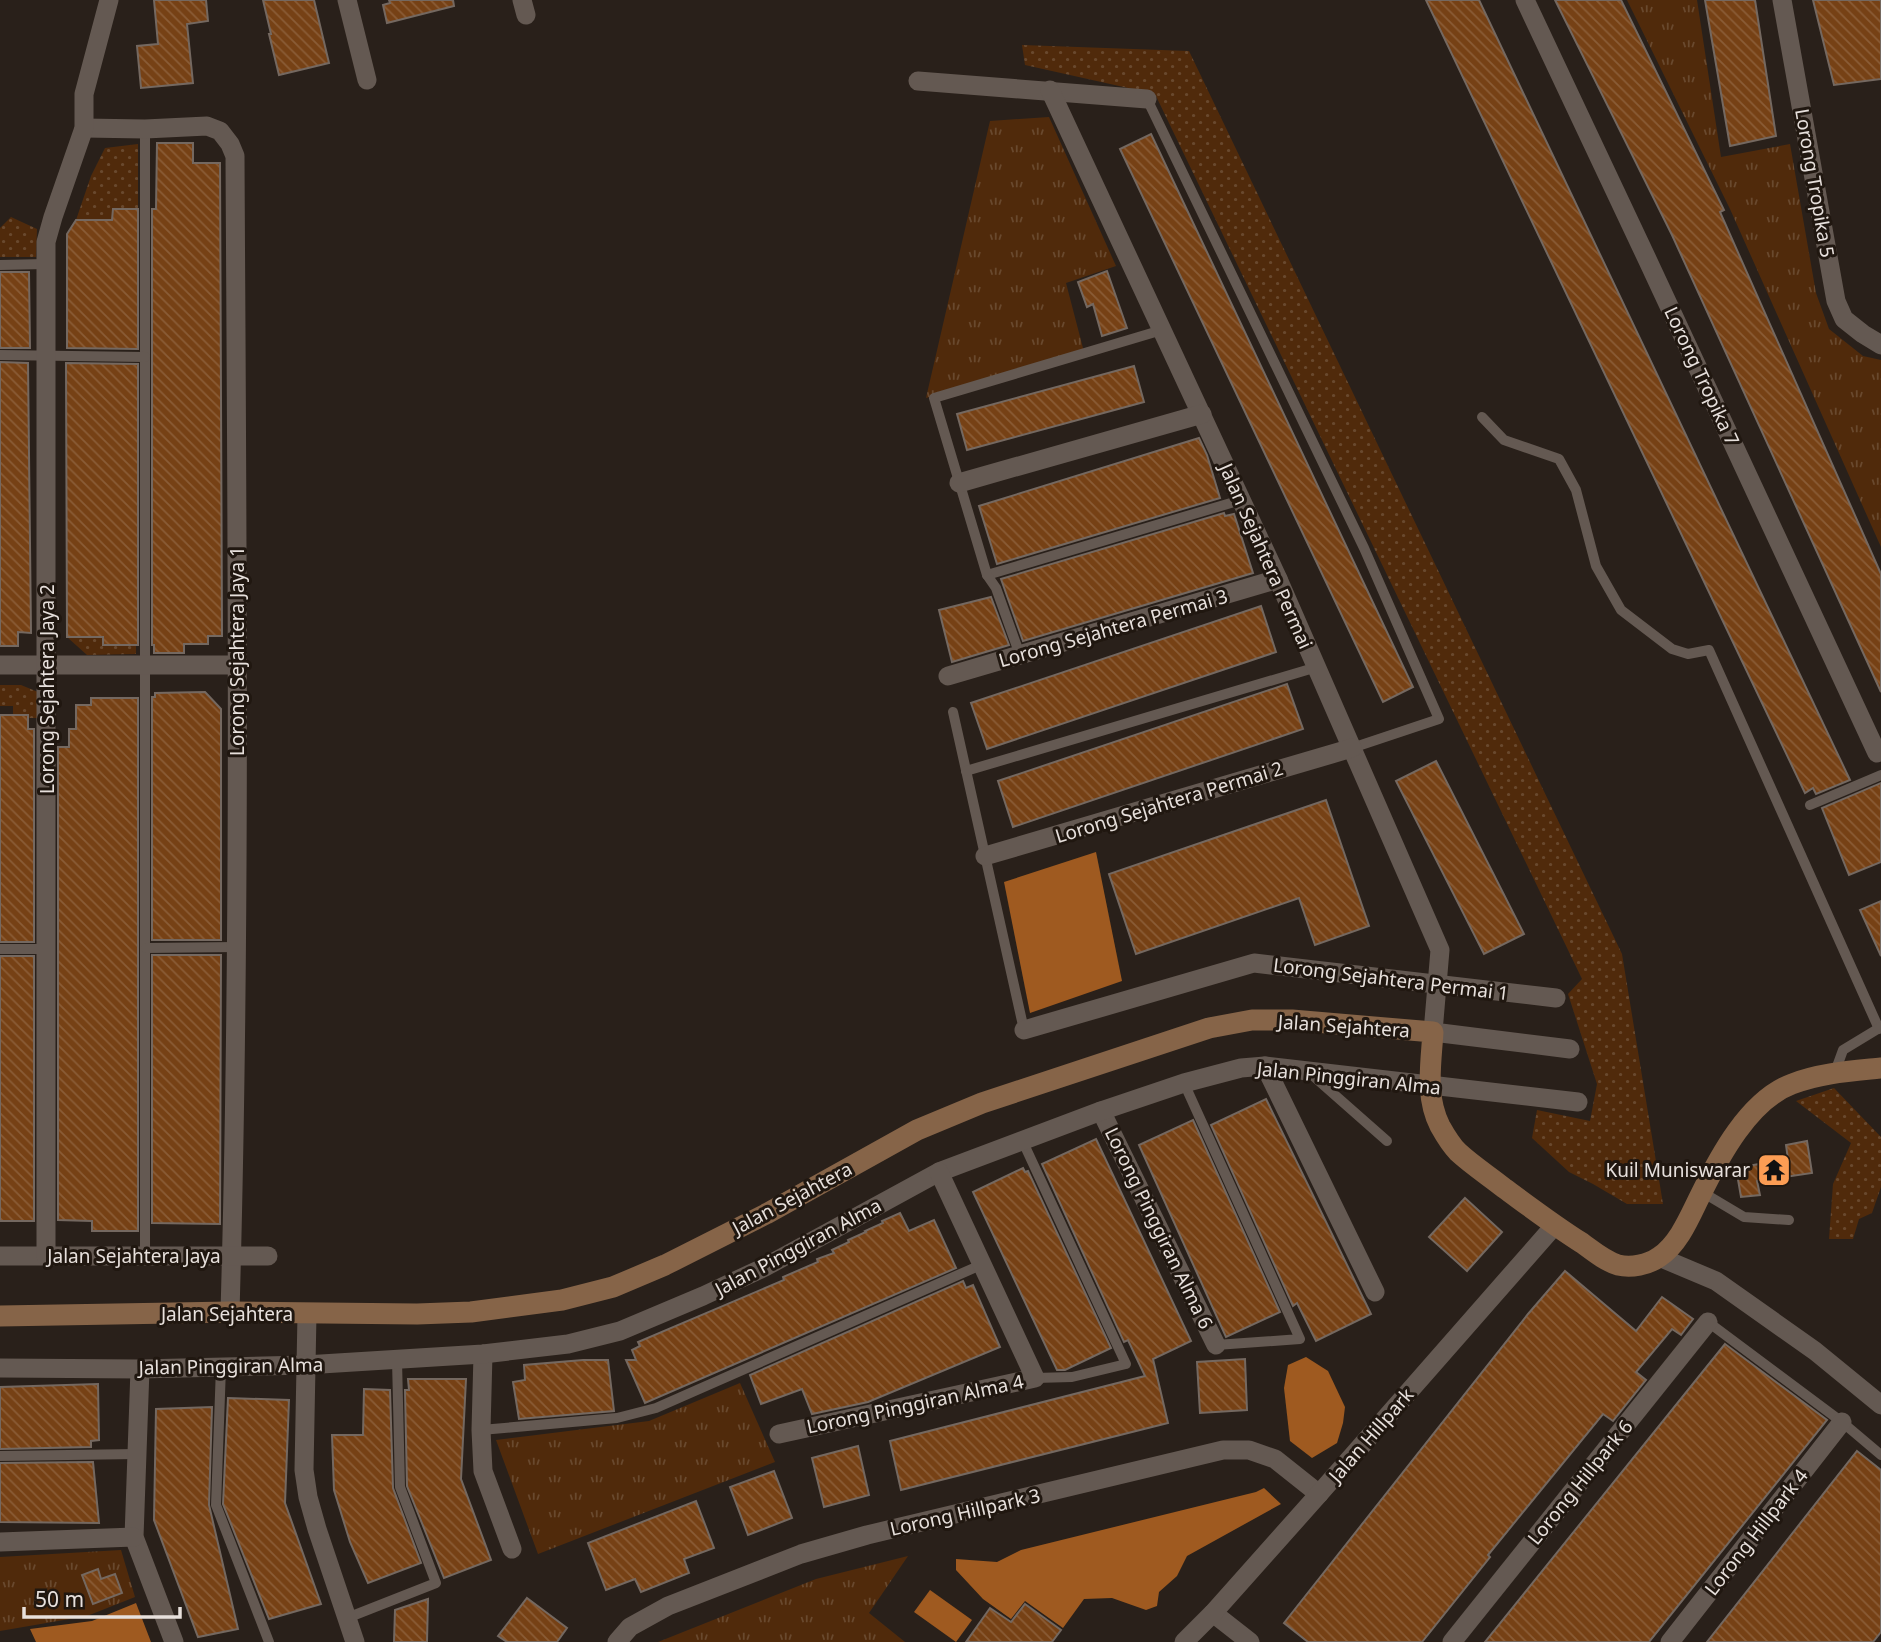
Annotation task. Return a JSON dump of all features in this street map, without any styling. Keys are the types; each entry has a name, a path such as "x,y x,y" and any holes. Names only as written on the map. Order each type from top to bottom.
{"main road":[{"name":"Jalan Sejahtera","path":"0,1317 230,1312 417,1314 471,1312 562,1300 613,1287 665,1265 766,1214 918,1130 982,1103 1209,1028 1252,1020 1292,1020 1433,1032"},
{"path":"1433,1032 1430,1085 1432,1107 1456,1150 1555,1225 1621,1266 1634,1266 1660,1257 1679,1234 1735,1134 1750,1115 1768,1099 1790,1084 1835,1073 1881,1068"}],"street":[{"name":"Lorong Sejahtera Jaya 2","path":"46,1256 46,243 84,128 84,94 108,0"},
{"path":"347,0 367,79"},
{"name":"Lorong Tropika 7","path":"1524,0 1877,753"},
{"name":"Lorong Tropika 5","path":"1782,0 1836,301 1844,319 1881,345"},
{"path":"918,81 1147,99"},
{"name":"Jalan Sejahtera Permai","path":"1050,90 1278,579 1440,950 1433,1032"},
{"name":"Lorong Sejahtera Jaya 1","path":"84,128 207,126 220,131 235,156 238,665 230,1312"},
{"path":"959,483 1202,414"},
{"name":"Lorong Sejahtera Permai 3","path":"948,676 1278,579"},
{"path":"0,665 238,665"},
{"name":"Lorong Sejahtera Permai 2","path":"985,856 1352,748"},
{"name":"Lorong Sejahtera Permai 1","path":"1024,1030 1254,963 1556,998"},
{"name":"Jalan Sejahtera","path":"1433,1032 1570,1049"},
{"path":"1265,1066 1375,1292"},
{"name":"Jalan Pinggiran Alma","path":"0,1368 305,1365 483,1354 568,1344 621,1331 704,1296 765,1267 939,1172 1101,1111 1184,1083 1241,1068 1265,1066 1578,1102"},
{"name":"Lorong Pinggiran Alma 6","path":"1101,1111 1216,1345"},
{"name":"Lorong Pinggiran Alma 4","path":"779,1434 1035,1378 939,1172"},
{"name":"Jalan Hillpark","path":"1184,1642 1319,1494 1555,1225"},
{"name":"Jalan Sejahtera Jaya","path":"0,1256 268,1256"},
{"path":"1660,1257 1716,1280 1815,1351 1881,1405"},
{"path":"307,1314 304,1470 307,1497 355,1642"},
{"name":"Lorong Hillpark 6","path":"1452,1642 1708,1322"},
{"path":"483,1354 483,1471 512,1549"},
{"path":"140,1368 134,1537 174,1642"},
{"name":"Lorong Hillpark 4","path":"1670,1642 1842,1422"},
{"name":"Lorong Hillpark 3","path":"617,1642 630,1627 668,1606 801,1554 867,1535 1223,1450 1249,1450 1275,1459 1319,1494"},
{"path":"0,1542 134,1537"},
{"path":"1213,1613 1250,1642"}],"lane":[{"path":"1147,99 1364,548 1439,719 1352,748"},
{"path":"145,129 145,1256"},
{"path":"0,265 45,264"},
{"path":"1020,655 996,587 987,575 934,398 1162,330"},
{"path":"0,355 145,357"},
{"path":"1482,418 1504,440 1559,459 1576,490 1596,566 1621,610 1672,649 1688,654 1709,650 1880,1028 1843,1050 1835,1073"},
{"path":"987,575 1241,500"},
{"path":"966,771 1317,667"},
{"path":"953,712 1024,1030"},
{"path":"1810,805 1881,775"},
{"path":"146,948 236,947"},
{"path":"0,949 47,948"},
{"path":"1308,1072 1387,1141"},
{"path":"1184,1083 1300,1339 1216,1345"},
{"path":"1023,1142 1126,1364 1072,1377 1035,1378"},
{"path":"1702,1192 1744,1217 1789,1220"},
{"path":"481,1430 617,1418 656,1408 984,1264"},
{"path":"1708,1322 1842,1422 1881,1455"},
{"path":"347,1618 436,1583 400,1487 397,1360"},
{"path":"222,1367 216,1505 269,1642"},
{"path":"0,1456 137,1454"}],"green space":[{"path":"1627,0 1697,0 1721,157 1790,144 1816,293 1829,329 1863,356 1881,360 1881,547 1730,209"},
{"path":"1022,45 1189,51 1622,954 1663,1204 1627,1204 1569,1172 1532,1138 1537,1110 1590,1121 1597,1084 1568,994 1582,979 1155,94 1025,65"},
{"path":"1049,117 1116,266 1066,283 1084,352 926,398 990,121"},
{"path":"138,144 138,209 113,209 112,220 76,220 91,176 105,148"},
{"path":"11,217 37,229 36,257 0,257 0,228"},
{"path":"67,637 103,637 136,645 136,654 87,655"},
{"path":"0,685 21,685 38,692 38,718 13,715 13,706 0,706"},
{"path":"1834,1088 1881,1137 1881,1187 1872,1213 1859,1219 1853,1239 1829,1239 1833,1184 1851,1143 1796,1101"},
{"path":"740,1383 775,1462 538,1554 496,1440 649,1421"},
{"path":"121,1550 135,1597 87,1616 0,1631 0,1557"},
{"path":"908,1556 869,1613 905,1642 658,1642 816,1579"}],"shaded area":[{"path":"1096,852 1122,981 1030,1013 1004,882"},
{"path":"1306,1357 1328,1371 1345,1407 1337,1443 1312,1458 1290,1441 1284,1388 1288,1365"},
{"path":"1264,1488 1281,1504 1187,1556 1177,1576 1159,1592 1157,1606 1146,1610 1112,1598 1084,1599 1063,1628 1025,1601 1011,1619 983,1599 956,1570 956,1559 997,1562 1021,1550"},
{"path":"930,1590 972,1620 956,1642 914,1612"},
{"path":"136,1603 151,1642 36,1642 30,1629 92,1621"}],"building":[{"path":"154,0 206,0 208,21 187,24 193,83 141,88 137,46 158,44"},
{"path":"263,0 314,0 329,63 279,75"},
{"path":"389,0 453,0 454,6 387,23 383,5 390,3"},
{"path":"1426,0 1479,0 1850,780 1816,794 1813,788 1805,793"},
{"path":"1555,0 1621,0 1724,210 1720,212 1881,574 1881,692 1672,235"},
{"path":"1705,0 1755,0 1776,136 1730,146"},
{"path":"1813,0 1881,0 1881,79 1834,85"},
{"path":"1151,134 1413,687 1383,702 1120,149"},
{"path":"157,143 193,143 193,163 220,163 222,636 208,636 208,644 184,644 184,653 154,653 152,645 152,209 156,209"},
{"path":"113,209 138,209 138,349 67,348 67,234 76,220 112,220"},
{"path":"1107,271 1127,328 1102,336 1093,304 1087,307 1078,282"},
{"path":"0,272 29,272 30,348 0,348"},
{"path":"0,362 28,363 31,633 18,632 18,646 0,646"},
{"path":"66,363 138,364 138,645 103,645 103,637 67,637"},
{"path":"1134,366 1144,402 967,450 957,414"},
{"path":"1199,438 1220,498 997,564 979,506"},
{"path":"1224,513 1225,516 1234,514 1253,573 1023,641 1001,579"},
{"path":"991,597 1009,645 952,662 939,610"},
{"path":"1261,606 1276,652 987,749 971,703"},
{"path":"1287,684 1303,729 1013,827 998,781"},
{"path":"205,692 221,709 221,940 152,940 152,697 155,697 155,693"},
{"path":"91,698 138,698 138,1231 92,1231 92,1221 58,1220 58,747 69,747 69,729 76,729 76,705 91,705"},
{"path":"0,715 28,715 28,729 34,729 34,942 0,942"},
{"path":"1436,761 1524,934 1484,954 1396,781"},
{"path":"1881,783 1881,862 1849,875 1822,808"},
{"path":"1326,800 1369,926 1315,945 1299,898 1136,954 1109,874"},
{"path":"1881,901 1881,956 1860,910"},
{"path":"152,955 221,955 220,1224 152,1223"},
{"path":"0,956 34,956 34,1221 0,1221"},
{"path":"1266,1099 1371,1314 1316,1341 1297,1303 1293,1306 1211,1125"},
{"path":"1193,1120 1280,1312 1226,1337 1139,1145"},
{"path":"1096,1139 1191,1341 1153,1359 1168,1423 901,1490 890,1441 1145,1376 1128,1340 1124,1342 1042,1164"},
{"name":"Kuil Muniswarar","path":"1807,1141 1812,1173 1757,1181 1760,1195 1741,1197 1736,1168 1788,1159 1786,1145"},
{"path":"1023,1168 1025,1172 1028,1171 1111,1348 1065,1370 1057,1370 973,1192"},
{"path":"1465,1198 1502,1232 1467,1271 1429,1237"},
{"path":"900,1213 909,1231 934,1220 956,1268 645,1403 626,1360 636,1360 632,1350 640,1346 638,1342 784,1280 783,1277 818,1262 817,1259 834,1253 832,1250 849,1242 848,1240"},
{"path":"1565,1271 1636,1331 1662,1297 1693,1319 1681,1335 1672,1329 1636,1372 1646,1380 1613,1421 1603,1414 1488,1555 1490,1557 1422,1642 1308,1642 1284,1623"},
{"path":"963,1281 966,1288 973,1285 1000,1347 868,1402 812,1414 802,1389 761,1404 750,1375"},
{"path":"1725,1344 1827,1420 1649,1642 1485,1642"},
{"path":"1245,1359 1247,1410 1200,1413 1197,1362"},
{"path":"608,1360 614,1411 519,1419 513,1382 525,1380 524,1365"},
{"path":"408,1379 466,1379 461,1479 491,1560 444,1578 407,1486 405,1390 409,1390"},
{"path":"98,1384 99,1440 91,1441 91,1447 0,1449 0,1387"},
{"path":"364,1389 390,1390 393,1488 421,1563 368,1583 350,1542 334,1490 332,1435 363,1435"},
{"path":"228,1398 289,1400 285,1503 321,1604 269,1619 223,1504"},
{"path":"212,1407 209,1505 238,1629 198,1637 154,1520 156,1409"},
{"path":"858,1446 869,1495 824,1507 812,1458"},
{"path":"1857,1451 1881,1470 1881,1632 1873,1642 1707,1642"},
{"path":"93,1462 99,1523 0,1522 0,1463"},
{"path":"774,1471 792,1518 748,1535 730,1487"},
{"path":"696,1501 714,1548 684,1559 689,1573 641,1592 635,1579 606,1590 588,1543"},
{"path":"98,1569 101,1579 115,1574 122,1593 93,1604 82,1575"},
{"path":"527,1598 567,1628 557,1642 507,1642 498,1636"},
{"path":"428,1599 427,1642 394,1642 395,1610"},
{"path":"1025,1604 1061,1630 1052,1642 966,1642 990,1608 1011,1622"}],"place":[{"name":"Kuil Muniswarar","path":"1774,1170"}]}
